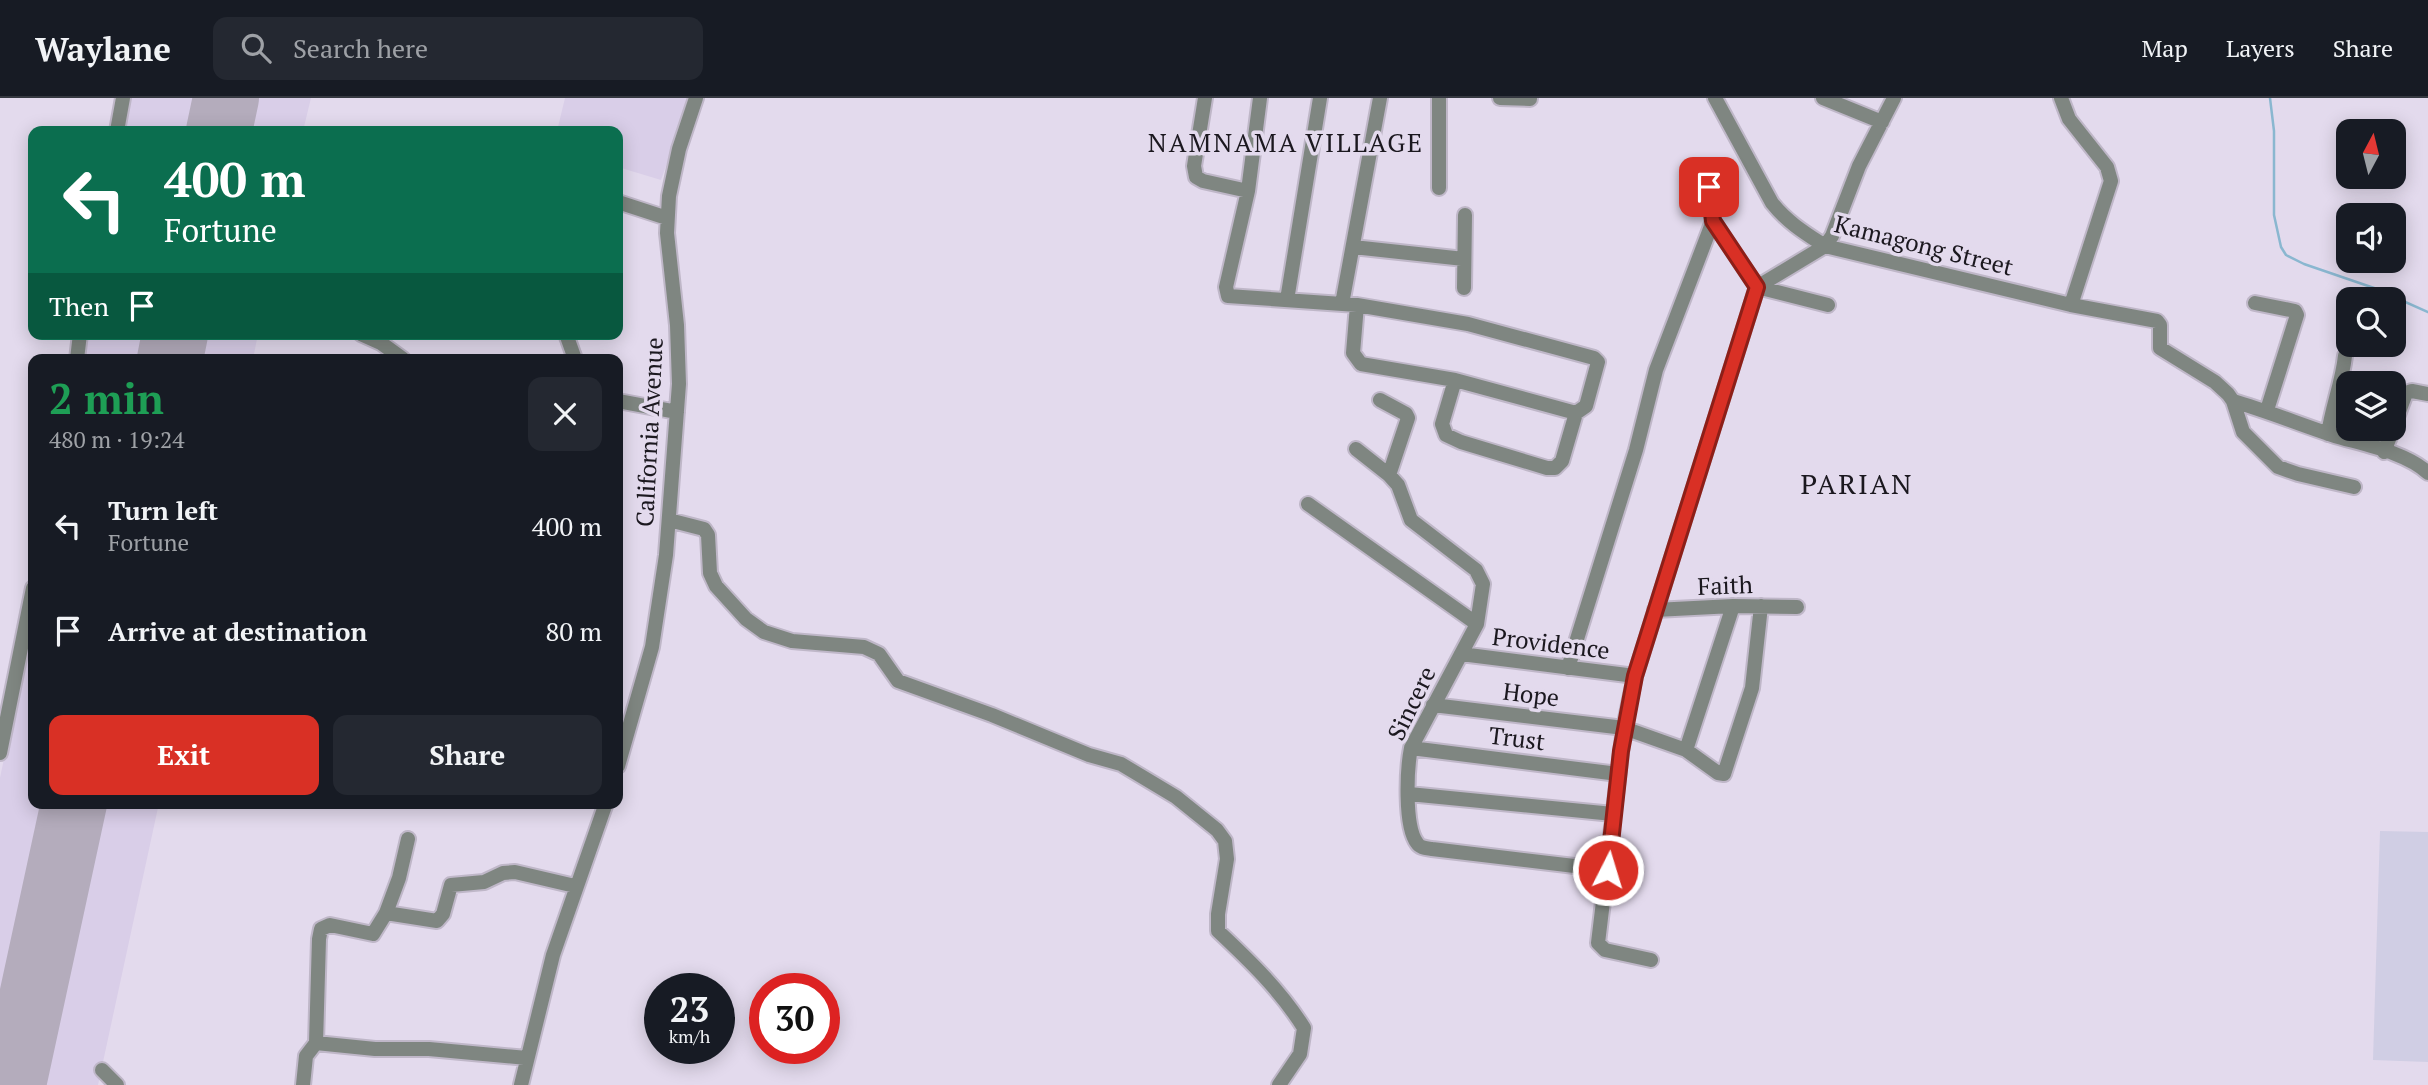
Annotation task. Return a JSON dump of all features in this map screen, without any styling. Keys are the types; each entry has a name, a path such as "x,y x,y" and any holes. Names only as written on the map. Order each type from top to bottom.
{"street":[{"path":"118,126 123,98"},
{"name":"California Avenue","path":"623,748 652,647 668,520 679,355 667,218 674,170 696,98"},
{"path":"1205,98 1194,166 1196,177 1248,191"},
{"path":"1260,98 1248,191 1226,287 1226,292 1232,297 1357,305 1468,324 1594,358 1598,362 1593,389 1586,407 1576,413 1562,461 1555,468 1547,468 1446,435 1442,424 1455,380"},
{"path":"1287,300 1320,98"},
{"path":"1342,304 1380,98"},
{"path":"1439,98 1439,188"},
{"path":"1500,98 1530,99"},
{"path":"1823,98 1882,121"},
{"path":"1651,960 1605,950 1598,943 1624,729 1635,676 1757,287 1825,246 1832,236 1859,166 1894,98"},
{"path":"2061,98 2069,119 2107,167 2111,181 2071,305"},
{"name":"Kamagong Street","path":"1721,102 1772,203 1796,228 1825,246 2071,305 2157,321 2160,325 2160,348 2215,382 2233,401"},
{"path":"1709,187 1713,221 1757,287 1828,305"},
{"path":"623,204 667,218"},
{"path":"1464,288 1465,215"},
{"path":"1568,668 1636,450 1656,370 1713,221"},
{"path":"1353,247 1464,259"},
{"path":"2255,303 2289,308 2295,311 2297,316 2267,410"},
{"path":"1357,305 1353,353 1361,364 1455,380 1576,413"},
{"path":"373,340 396,354"},
{"path":"2328,434 2333,402 2343,376 2345,357"},
{"path":"2406,393 2412,391 2428,394"},
{"path":"1380,400 1406,414 1408,418 1389,475"},
{"path":"2233,401 2267,410 2328,434 2415,462 2428,473"},
{"path":"2233,401 2243,432 2278,467 2354,487"},
{"path":"623,402 677,412"},
{"path":"2384,452 2388,441"},
{"name":"Sincere","path":"1356,449 1398,485 1412,520 1480,574 1483,584 1477,624 1411,748 1408,761 1411,832 1420,846 1608,870"},
{"path":"1308,504 1477,624"},
{"path":"668,520 704,530 708,535 710,573 716,586 746,618 764,632 792,641 864,647 879,654 898,681 1121,764 1145,776 1217,830 1225,841 1227,859 1218,914 1219,931 1271,984 1304,1028 1300,1054 1279,1085"},
{"name":"Hope","path":"1433,705 1624,729 1686,750 1718,773 1724,774 1752,688 1761,606"},
{"path":"1686,750 1733,607"},
{"name":"Faith","path":"1655,610 1797,607"},
{"path":"0,753 28,613"},
{"name":"Providence","path":"1461,654 1635,676"},
{"name":"Trust","path":"1411,748 1618,774"},
{"path":"1409,794 1613,814"},
{"path":"521,1085 553,955 604,809"},
{"path":"303,1085 306,1056 316,1043 321,929 330,925 373,934 386,913 399,878 408,839"},
{"path":"386,913 437,921 443,914 451,886 484,881 503,873 515,872 575,886"},
{"path":"316,1043 527,1058"},
{"path":"102,1070 117,1085"}],"shaded area":[{"path":"127,98 311,98 304,126 122,126"},
{"path":"565,98 690,98 661,180 623,169 623,126 558,126"},
{"path":"86,340 257,340 254,354 84,354"},
{"path":"28,641 28,809 158,809 98,1085 0,1085 0,778"},
{"path":"2380,831 2428,832 2428,1062 2373,1060"}],"waterway":[{"path":"2270,98 2274,131 2274,215 2281,247 2286,255 2304,264 2374,288 2428,312"}],"runway":[{"path":"220,126 226,98"},
{"path":"171,354 174,340"},
{"path":"13,1085 73,809"}],"district":[{"name":"NAMNAMA VILLAGE","path":"1286,142"},
{"name":"PARIAN","path":"1857,483"}],"route":[{"path":"1608,870 1624,729 1635,676 1757,287 1713,221 1709,187"}]}
